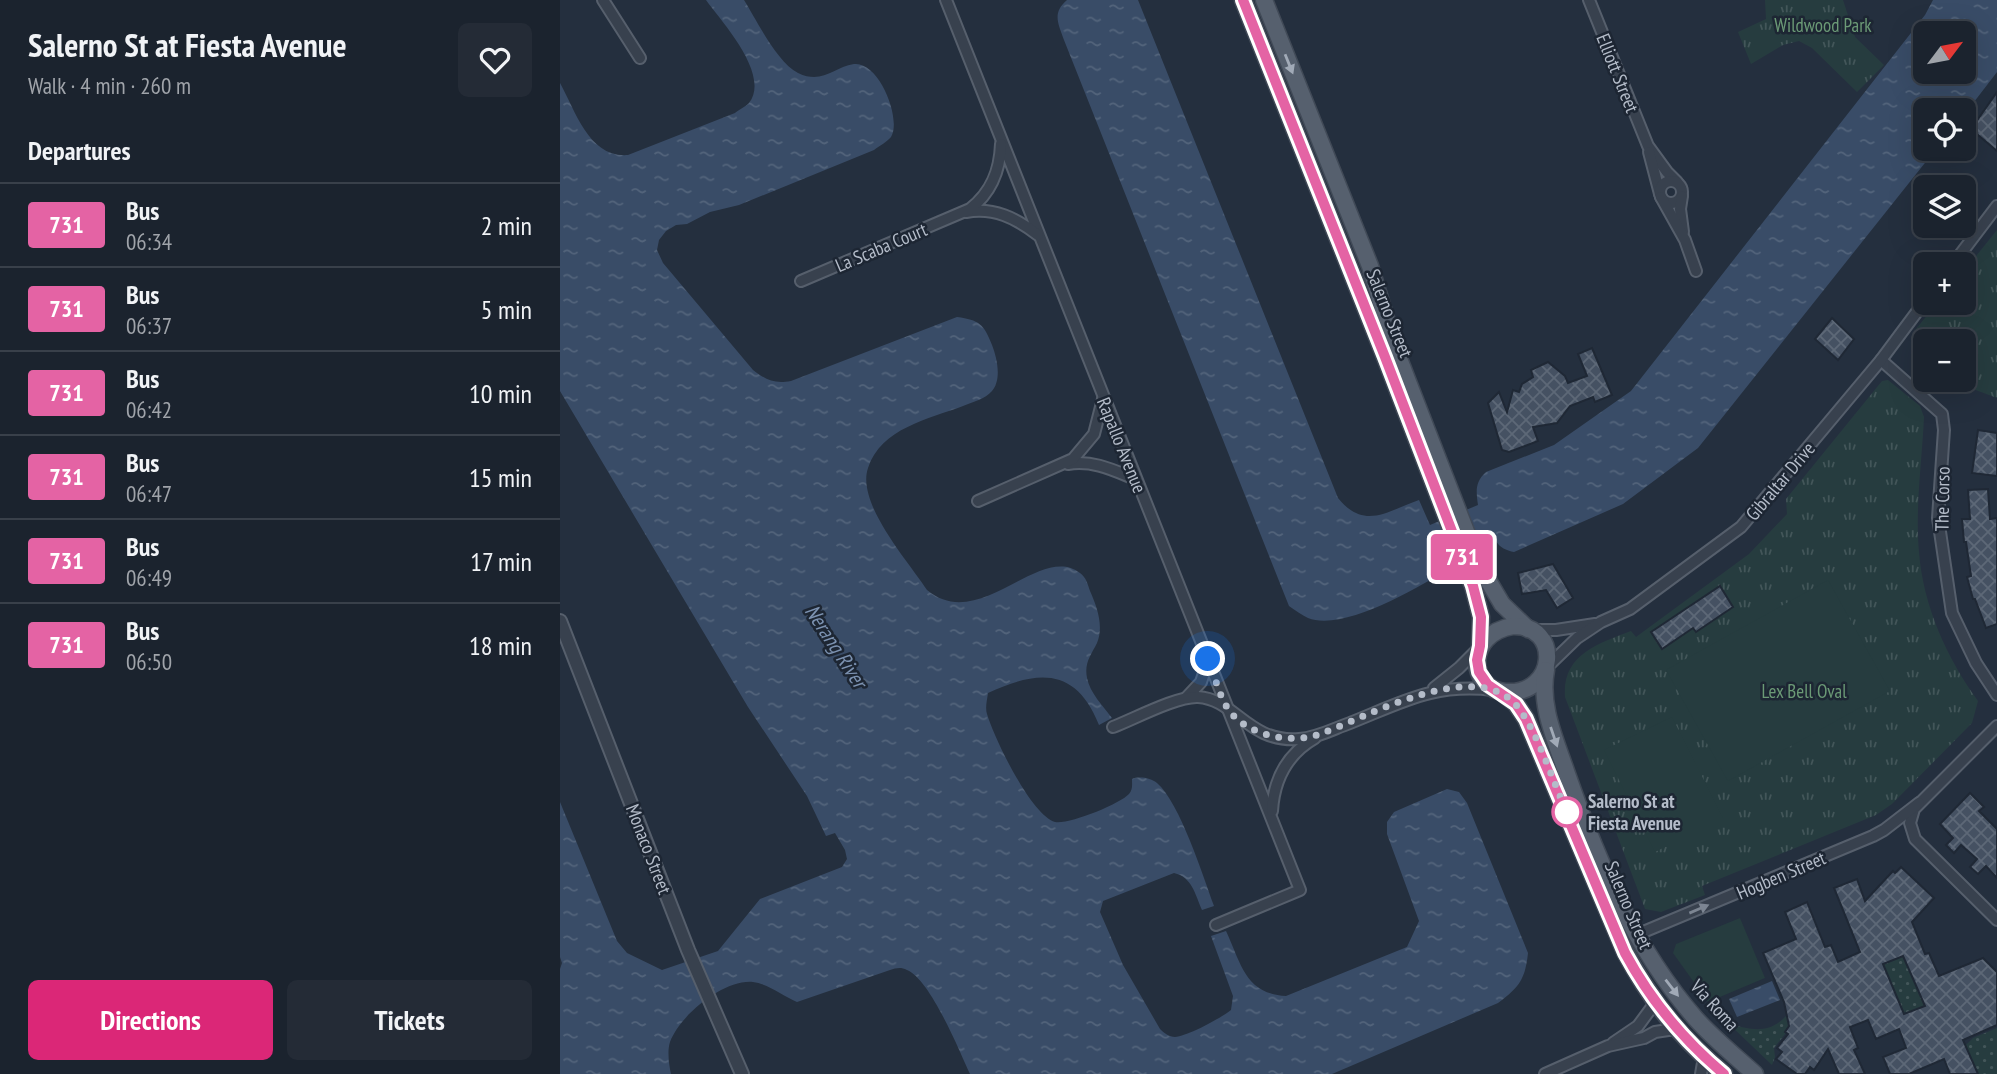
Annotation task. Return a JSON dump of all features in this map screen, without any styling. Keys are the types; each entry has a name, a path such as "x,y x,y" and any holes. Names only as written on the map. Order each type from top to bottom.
{"main road":[{"name":"Salerno Street","path":"1243,0 1405,392 1463,543 1480,610 1480,647"},
{"name":"Salerno Street","path":"1264,0 1370,266 1405,392"},
{"name":"Salerno Street","path":"1463,543 1498,599 1530,629"},
{"path":"1518,626 1530,629 1545,645 1546,669 1539,680 1529,688 1517,692 1498,691 1485,682 1478,669 1480,647 1489,636 1505,628 1518,626"},
{"name":"Salerno Street","path":"1546,669 1544,692 1551,726 1603,867 1636,936 1651,959"},
{"name":"Salerno Street","path":"1498,691 1516,704 1526,719 1625,953 1655,1003"},
{"name":"Via Roma","path":"1651,959 1695,1017 1755,1074"},
{"path":"1655,1003 1675,1029 1721,1073"}],"street":[{"path":"603,0 640,58"},
{"name":"Rapallo Avenue","path":"946,0 1300,890 1216,925"},
{"name":"Elliott Street","path":"1589,0 1648,146 1660,196 1685,240"},
{"name":"La Scaba Court","path":"801,281 961,214 975,205 992,183 1000,163 1002,141"},
{"name":"Elliott Street","path":"1648,146 1677,181"},
{"path":"1677,181 1681,186 1680,199 1674,203 1667,202 1660,196 1660,188 1664,182 1677,181"},
{"name":"Elliott Street","path":"1682,193 1680,216 1696,271"},
{"path":"1962,252 1997,206"},
{"name":"La Scaba Court","path":"961,214 978,211 1002,214 1020,222 1040,237"},
{"name":"Gibraltar Drive","path":"1546,669 1568,645 1601,622 1630,609 1741,527 1881,360 1915,315"},
{"name":"The Corso","path":"1881,360 1942,414 1944,430 1938,517 1952,613 1976,663 1997,695"},
{"path":"978,501 1062,466 1078,455 1092,438 1099,422 1103,396"},
{"path":"1062,466 1083,463 1099,465 1135,479"},
{"name":"Monaco Street","path":"560,621 688,950 742,1074"},
{"name":"Gibraltar Drive","path":"1530,629 1556,630 1601,622"},
{"path":"1429,692 1480,647"},
{"path":"1113,727 1181,699 1199,685 1208,659"},
{"path":"1181,699 1206,698 1229,710 1254,729 1277,737 1300,739 1429,692 1467,687 1498,691"},
{"path":"1997,726 1919,803 1910,819 1916,839 1997,920"},
{"path":"1272,816 1274,790 1285,765 1310,741 1330,730"},
{"name":"Hogben Street","path":"1636,936 1873,836 1919,803"},
{"path":"1545,1074 1608,1046 1638,1026 1655,1003"},
{"path":"1608,1046 1644,1038 1654,1031 1675,1029"},
{"path":"1719,1042 1721,1073"},
{"path":"1701,1074 1704,1057"}],"green space":[{"name":"Wildwood Park","path":"1765,0 1843,0 1855,37 1884,65 1857,92 1812,48 1799,41 1783,45 1751,64 1738,32 1766,19"},
{"path":"1997,230 1997,398 1976,390 1976,329 1916,329 1927,315 1976,315 1976,256"},
{"name":"Lex Bell Oval","path":"1888,380 1920,406 1924,417 1918,519 1921,572 1938,631 1956,667 1978,701 1972,723 1892,804 1876,815 1702,886 1705,895 1661,912 1645,909 1565,697 1569,670 1584,653 1595,646 1631,631 1636,637 1749,554 1787,514 1786,499 1882,381"},
{"path":"1828,580 1890,691 1728,781 1666,670"},
{"path":"1672,717 1723,818 1655,852 1604,750"},
{"path":"1740,918 1765,978 1708,1002 1673,953 1676,944"},
{"path":"1903,956 1925,1006 1904,1014 1883,965"},
{"path":"1805,998 1774,1048 1772,1065 1729,1024 1758,1029 1771,1027"},
{"path":"1997,1028 1997,1074 1978,1074 1965,1046 1973,1038"}],"water":[{"name":"Nerang River","path":"706,0 744,0 775,51 798,73 821,76 854,64 872,72 880,81 891,105 894,129 891,137 874,150 739,205 710,212 687,224 676,225 666,231 659,240 657,250 663,263 753,370 770,380 791,381 957,317 980,324 986,332 998,368 997,381 992,391 979,400 908,427 884,443 874,454 868,468 866,482 869,498 886,531 927,590 947,601 967,602 988,596 1047,569 1064,567 1080,573 1085,579 1100,623 1099,637 1087,663 1086,673 1094,694 1112,718 1099,725 1090,706 1079,692 1067,683 1039,678 1006,685 988,693 986,712 1005,757 1025,791 1035,806 1055,822 1082,817 1115,803 1129,794 1132,779 1138,778 1157,783 1174,806 1214,906 1202,910 1189,882 1174,873 1103,901 1100,912 1123,965 1160,1029 1171,1036 1181,1036 1231,1010 1233,996 1211,936 1226,931 1246,975 1253,983 1272,994 1286,996 1407,947 1419,921 1387,834 1387,822 1394,812 1447,789 1459,792 1467,803 1528,953 1523,976 1516,987 1498,1003 1332,1074 970,1074 943,1016 925,987 916,976 898,968 797,1002 759,983 729,986 693,1010 675,1032 669,1050 671,1074 560,1074 560,802 617,941 627,953 662,970 718,951 760,899 842,867 847,859 835,833 826,836 807,796 748,707 560,391 560,83 585,131 603,149 615,154 628,155 735,113 749,103 754,91 754,78 742,49"},
{"path":"1067,0 1138,0 1338,498 1348,508 1366,516 1386,513 1419,500 1430,525 1478,505 1477,487 1486,472 1554,445 1631,391 1913,30 1913,84 1976,84 1976,21 1920,21 1933,0 1997,0 1997,72 1976,99 1913,98 1913,161 1926,161 1698,448 1623,504 1514,552 1502,548 1488,531 1442,552 1448,569 1400,597 1360,614 1323,621 1308,618 1289,606 1064,40 1058,19 1059,9"},
{"path":"1772,981 1780,1000 1737,1017 1729,999"}],"building":[{"path":"1997,92 1997,151 1976,133 1976,122"},
{"path":"1832,318 1854,339 1838,360 1815,339"},
{"path":"1592,348 1612,395 1595,402 1593,397 1570,406 1557,423 1533,427 1538,441 1509,452 1502,450 1488,403 1499,392 1507,412 1513,390 1519,392 1522,384 1533,377 1531,370 1548,362 1565,376 1568,383 1587,376 1578,354"},
{"path":"1978,430 1997,433 1997,476 1972,473"},
{"path":"1988,489 1990,519 1997,518 1997,624 1986,628 1967,577 1971,576 1962,519 1970,519 1968,490"},
{"path":"1553,564 1573,598 1557,608 1546,590 1522,594 1518,573"},
{"path":"1720,586 1733,607 1696,632 1693,628 1662,649 1651,632"},
{"path":"1970,793 1984,807 1979,811 1997,829 1997,878 1986,866 1978,874 1970,867 1977,859 1961,845 1954,853 1946,845 1953,838 1940,824"},
{"path":"1901,867 1934,898 1912,922 1925,954 1929,953 1939,976 1983,958 1997,972 1997,1025 1963,1040 1978,1074 1950,1074 1944,1059 1909,1074 1890,1074 1883,1057 1906,1048 1899,1029 1876,1039 1868,1020 1850,1027 1858,1048 1854,1050 1865,1074 1839,1074 1828,1049 1814,1070 1810,1067 1805,1074 1797,1074 1776,1059 1782,1052 1777,1048 1788,1034 1785,1032 1789,1026 1784,1002 1763,953 1796,939 1785,912 1807,902 1825,947 1831,945 1838,962 1860,952 1834,888 1857,879 1865,901 1893,871 1895,873","holes":["1903,956 1925,1006 1904,1014 1883,964"]}],"bus line":[{"name":"731","path":"1243,0 1473,586 1481,617 1477,660 1479,672 1488,685 1516,704 1526,719 1625,953 1644,987 1680,1034 1724,1074"}],"place":[{"name":"Salerno St at Fiesta Avenue","path":"1567,812"}],"route":[{"path":"1208,659 1229,710 1254,729 1284,739 1311,737 1429,692 1467,687 1500,691 1516,704 1526,719 1567,812"}]}
